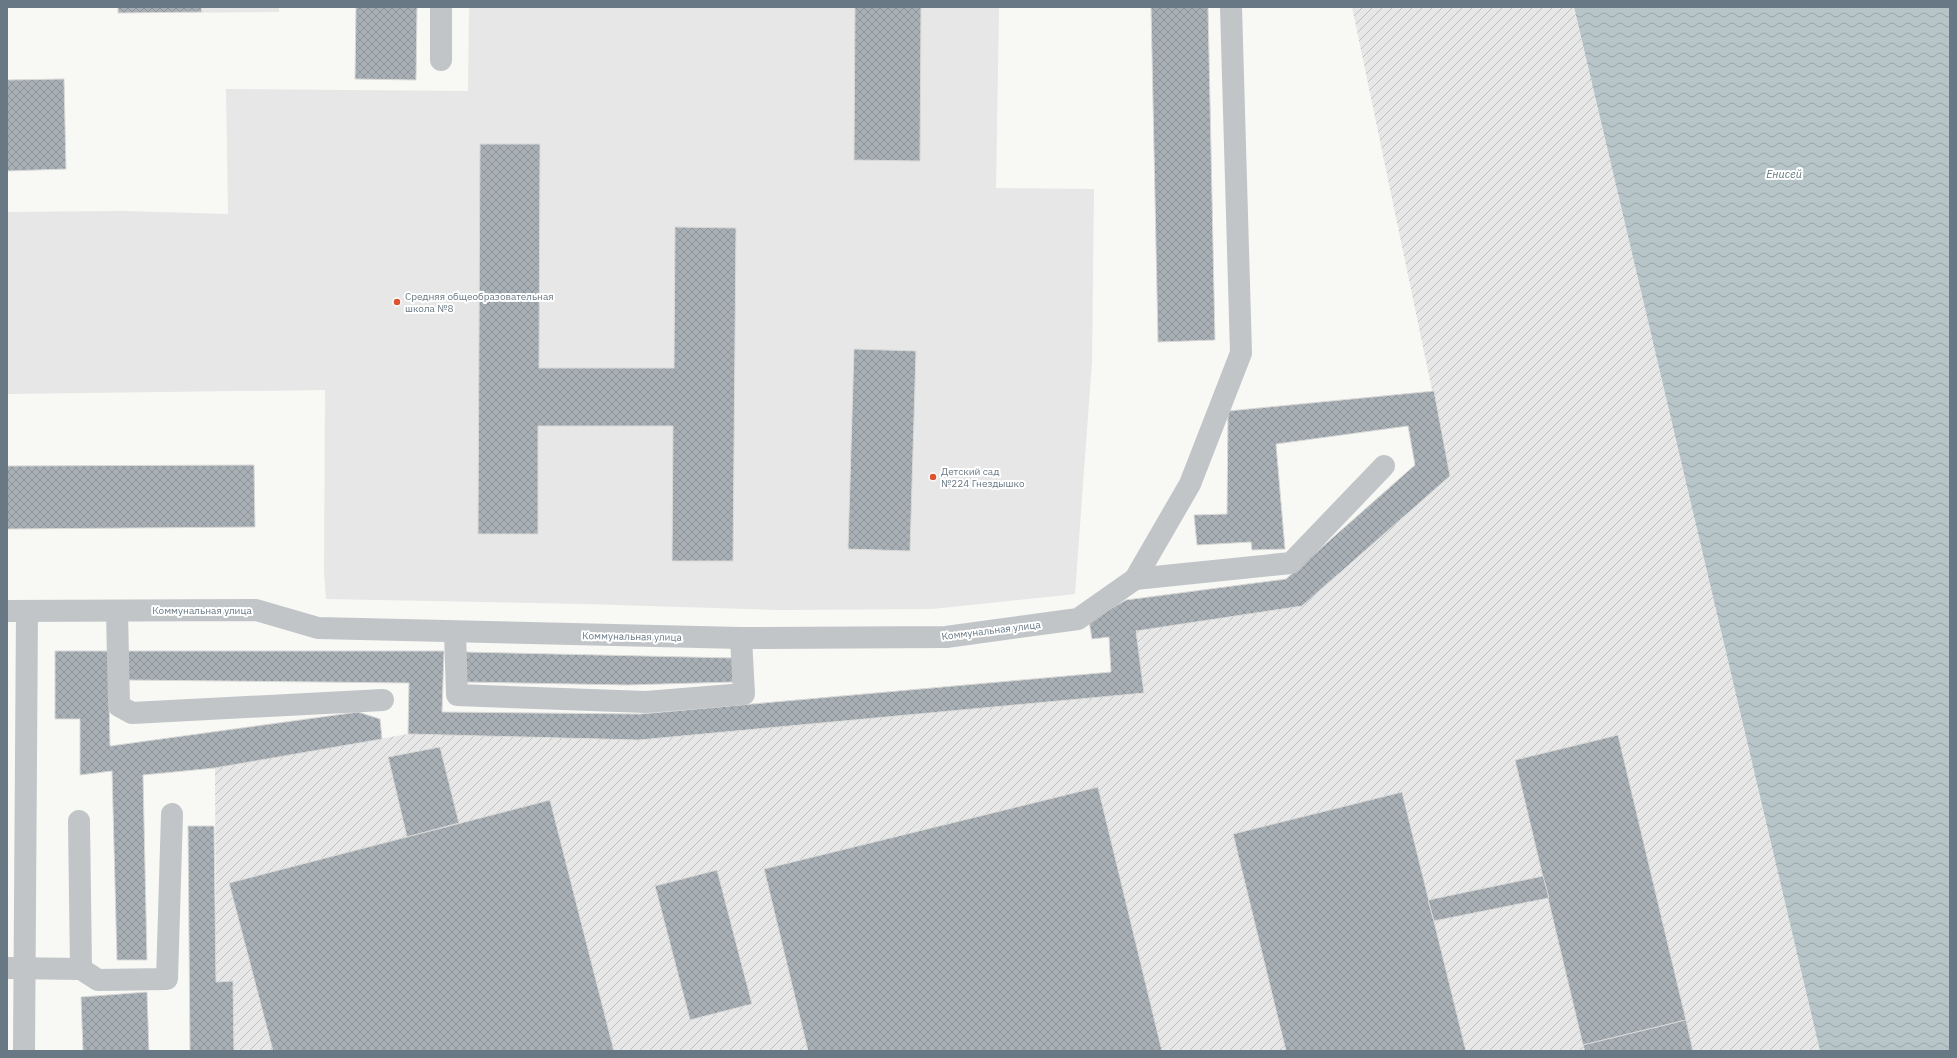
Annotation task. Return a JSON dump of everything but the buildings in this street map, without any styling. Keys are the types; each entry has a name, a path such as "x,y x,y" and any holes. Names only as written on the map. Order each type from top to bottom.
{"street":[{"path":"441,60 442,7"},
{"name":"Коммунальная улица","path":"17,611 256,610 318,628 741,638 946,637 1078,619 1135,579 1190,484 1241,353 1231,7"},
{"path":"1135,579 1291,563 1384,466"},
{"path":"17,611 15,968 24,1051"},
{"path":"117,611 119,706 132,713 383,700"},
{"path":"455,632 457,695 646,702 744,694 741,638"},
{"path":"15,968 81,968 98,980 167,979 172,814"},
{"path":"79,821 81,968"}],"shaded area":[{"path":"118,7 279,7 279,12 118,13"},
{"name":"Средняя общеобразовательная школа №8","path":"469,7 999,7 996,188 1094,189 1092,361 1075,594 932,609 780,610 584,604 326,599 324,572 325,390 7,394 7,212 122,211 228,214 226,89 468,91"},
{"path":"1352,7 1574,7 1820,1051 234,1051 233,981 216,982 215,768 408,734 639,740 1144,693 1136,631 1302,606 1450,476"}],"water":[{"name":"Енисей","path":"1574,7 1950,7 1950,1051 1820,1051"}],"place":[{"name":"Средняя общеобразовательная школа №8","path":"397,302"},
{"name":"Детский сад №224 Гнездышко","path":"933,477"}]}
